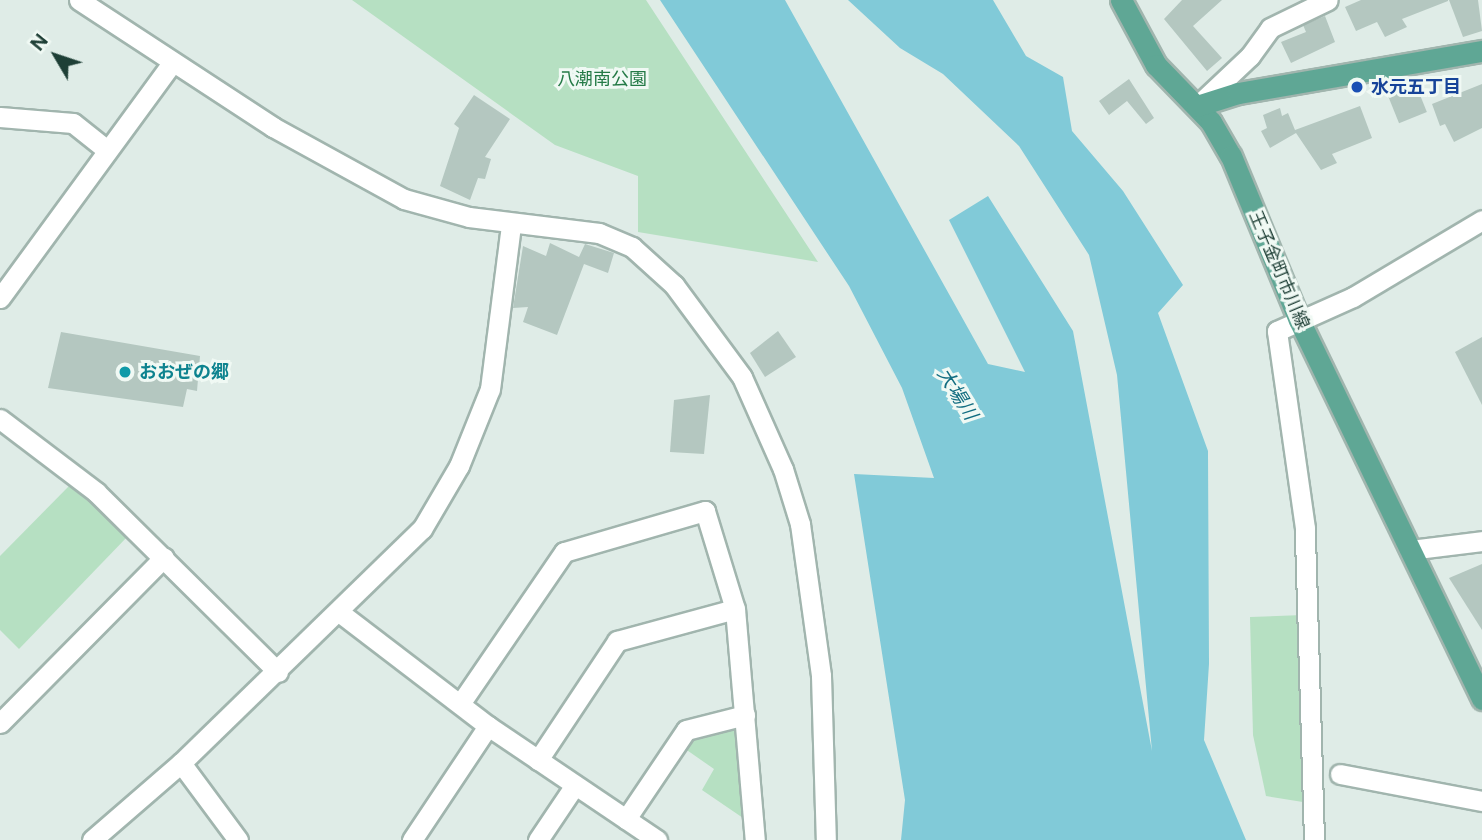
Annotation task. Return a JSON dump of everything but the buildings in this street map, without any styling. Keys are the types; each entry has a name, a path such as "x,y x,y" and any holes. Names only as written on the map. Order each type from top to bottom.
{"main road":[{"name":"王子金町市川線","path":"1121,0 1156,65 1197,106 1231,156 1300,320 1410,550 1474,665 1482,699"},
{"path":"1197,106 1238,93 1482,51"}],"street":[{"path":"79,0 273,127 404,199 511,224 600,233 632,247 674,285 742,377 783,469 810,580 821,676 826,840"},
{"path":"1197,106 1250,56 1270,28 1328,0"},
{"path":"0,298 172,63"},
{"path":"0,117 73,123 107,150"},
{"path":"1314,840 1305,528 1277,331 1353,297 1482,220"},
{"path":"92,840 181,763 278,672 422,529 459,466 490,389 511,224"},
{"path":"0,419 96,492 278,672"},
{"path":"460,704 564,552 705,511 735,609 755,840"},
{"path":"1410,550 1482,541"},
{"path":"0,723 164,557"},
{"path":"538,760 617,641 735,609"},
{"path":"339,612 488,726 657,840"},
{"path":"626,819 687,730 745,715"},
{"path":"412,840 488,726"},
{"path":"181,763 238,840"},
{"path":"1340,774 1482,801"},
{"path":"538,840 575,785"}],"green space":[{"name":"八潮南公園","path":"352,0 646,0 818,262 638,232 638,176 555,145"},
{"path":"70,485 128,536 19,649 0,630 0,556"},
{"path":"1303,615 1309,803 1266,796 1253,735 1250,617"},
{"path":"730,727 739,734 746,820 702,790 714,769 681,746 688,737"}],"water":[{"name":"大場川","path":"660,0 785,0 988,364 1025,372 949,220 988,196 1073,331 1152,751 1117,375 1089,255 1019,146 943,74 900,48 848,0 993,0 1026,56 1063,77 1072,131 1123,191 1183,285 1158,313 1208,451 1209,664 1204,740 1246,840 901,840 905,800 854,474 934,478 902,388 849,286"}],"place":[{"name":"水元五丁目","path":"1357,87"},
{"name":"おおぜの郷","path":"125,372"}]}
